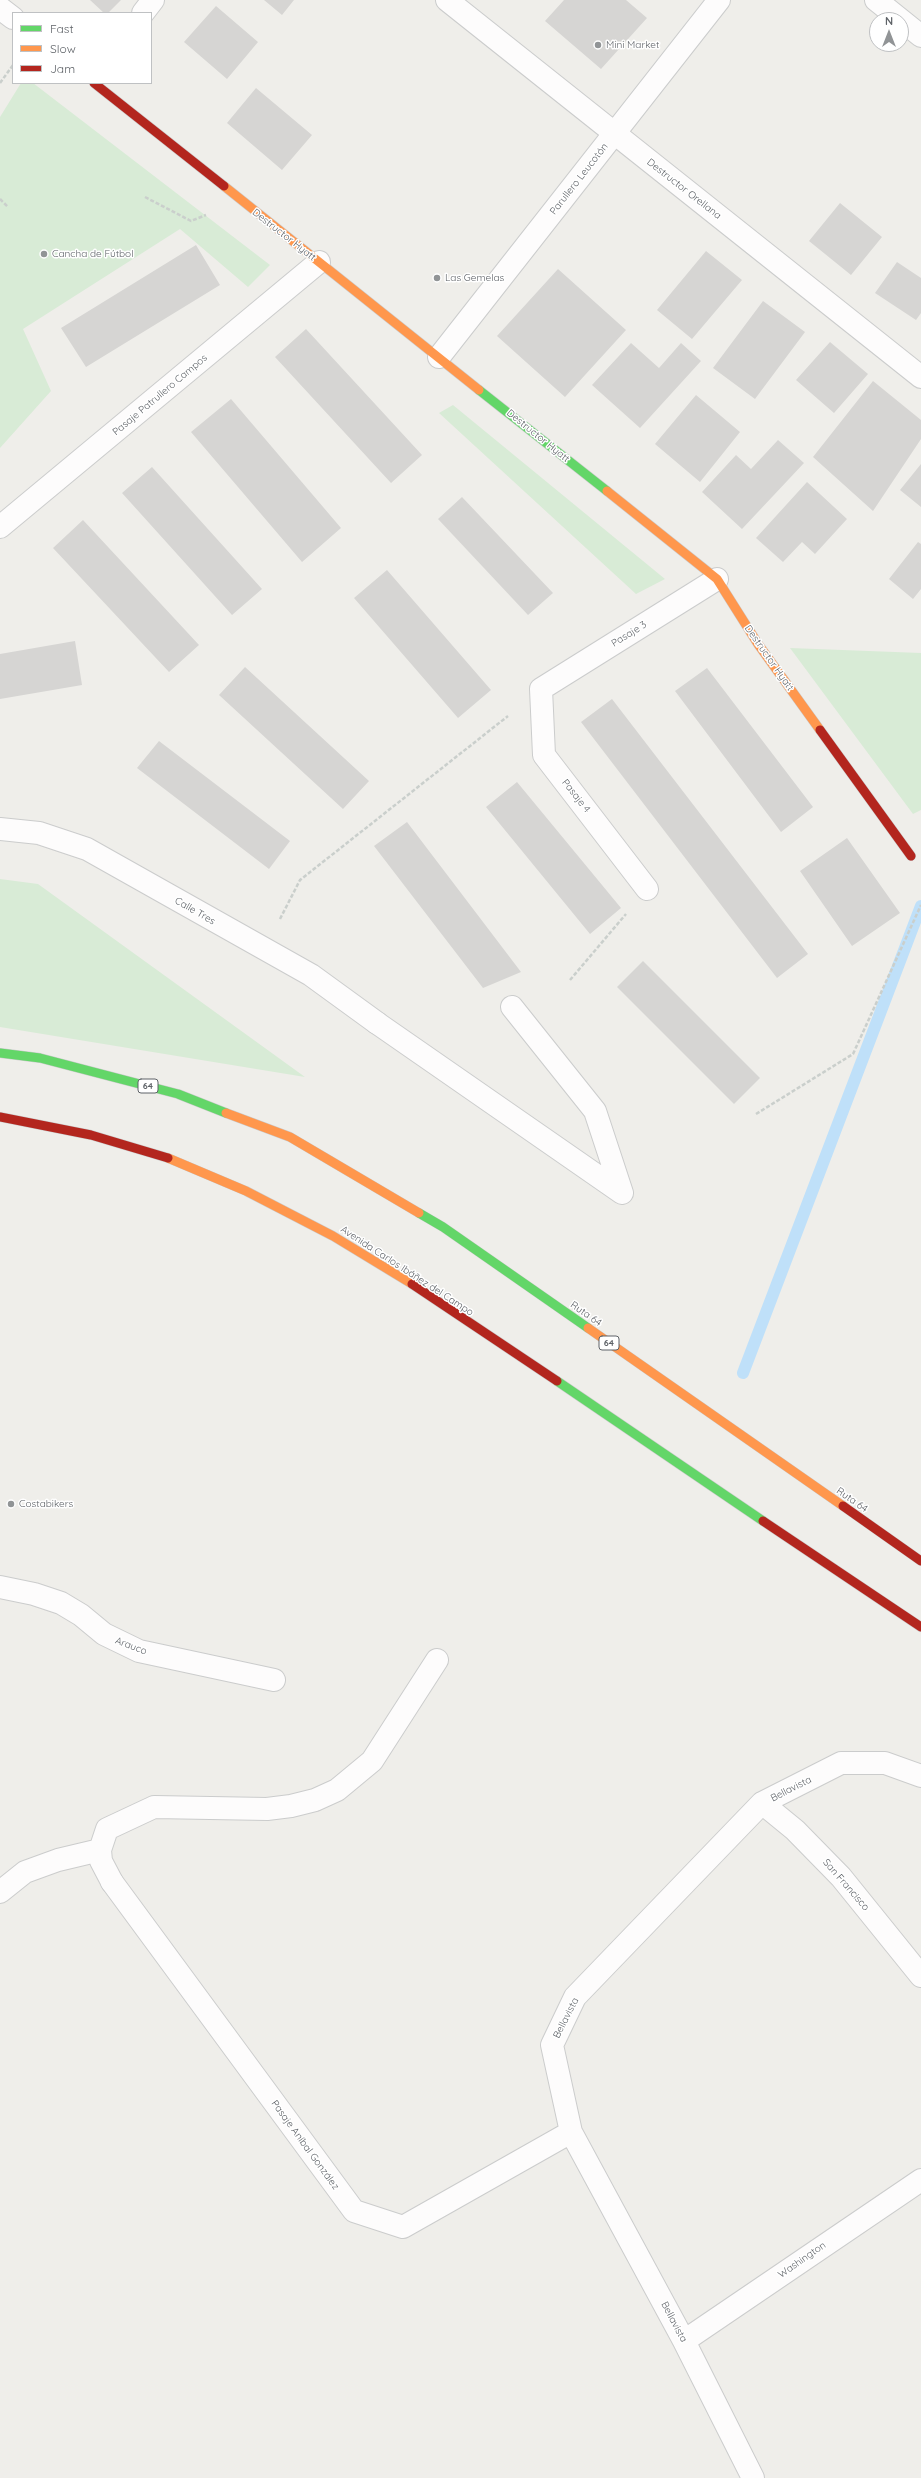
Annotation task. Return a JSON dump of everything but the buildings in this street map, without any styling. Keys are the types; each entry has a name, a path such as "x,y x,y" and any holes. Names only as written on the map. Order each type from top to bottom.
{"main road":[{"name":"Destructor Hyatt","path":"95,84 717,579 758,644 911,856"},
{"name":"Ruta 64","path":"0,1053 40,1058 178,1094 290,1137 443,1227 921,1562"},
{"name":"Avenida Carlos Ibáñez del Campo","path":"0,1117 91,1135 142,1149 195,1168 290,1213 376,1261 921,1627"}],"street":[{"path":"144,12 153,0"},
{"name":"Destructor Orellana","path":"447,0 921,377"},
{"name":"Parullero Leucotón","path":"439,357 719,0"},
{"path":"876,0 921,36"},
{"path":"0,8 12,17"},
{"name":"Pasaje Patrullero Campos","path":"0,527 319,262"},
{"name":"Pasaje 3","path":"542,689 717,579"},
{"name":"Pasaje 4","path":"542,689 544,755 647,889"},
{"name":"Calle Tres","path":"0,830 39,833 87,849 266,952 311,975 377,1023 622,1193 595,1111 512,1007"},
{"name":"Arauco","path":"0,1587 34,1594 60,1603 81,1615 104,1634 139,1651 274,1680"},
{"path":"0,1892 25,1872 58,1860 100,1850 107,1829 154,1807 267,1809 291,1806 315,1800 337,1790 372,1761 438,1660"},
{"name":"Bellavista","path":"753,2478 684,2342 571,2132 552,2045 575,1997 762,1803 841,1763 885,1763 921,1776"},
{"name":"San Francisco","path":"762,1803 795,1830 841,1877 921,1976"},
{"name":"Pasaje Aníbal González","path":"100,1850 102,1861 112,1882 354,2211 403,2227 571,2132"},
{"name":"Washington","path":"684,2342 921,2180"}],"path":[{"path":"0,83 12,66"},
{"path":"145,197 191,221 242,201"},
{"path":"0,199 8,207"},
{"path":"266,952 300,880 542,689"},
{"path":"570,980 647,889"},
{"path":"756,1114 853,1054 921,905"}],"green space":[{"path":"20,84 34,84 270,265 248,287 180,229 23,329 51,391 0,448 0,117"},
{"path":"453,405 665,579 636,594 439,413"},
{"path":"790,648 921,653 921,810 913,814"},
{"path":"0,879 38,884 305,1077 0,1027"}],"waterway":[{"path":"743,1373 921,906"}],"traffic: fast":[{"path":"479,390 607,491"},
{"path":"0,1053 40,1058 178,1094 226,1113"},
{"path":"419,1213 443,1227 588,1328"},
{"path":"557,1381 763,1521"}],"traffic: slow":[{"path":"224,186 479,390"},
{"path":"607,491 717,579 758,644 820,730"},
{"path":"226,1113 290,1137 419,1213"},
{"path":"168,1158 246,1191 333,1236 412,1284"},
{"path":"588,1328 843,1506"}],"traffic: jam":[{"path":"95,84 224,186"},
{"path":"820,730 911,856"},
{"path":"0,1117 91,1135 168,1158"},
{"path":"412,1284 557,1381"},
{"path":"843,1506 921,1561"},
{"path":"763,1521 921,1627"}],"place":[{"name":"Mini Market","path":"598,45"},
{"name":"Cancha de Fútbol","path":"44,254"},
{"name":"Las Gemelas","path":"437,278"},
{"name":"Costabikers","path":"11,1504"}]}
